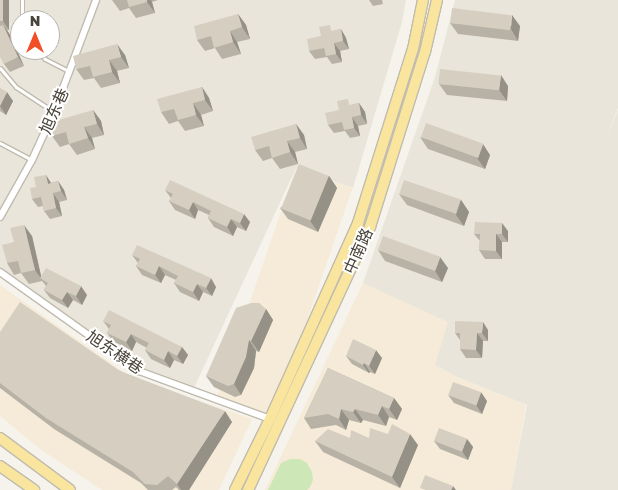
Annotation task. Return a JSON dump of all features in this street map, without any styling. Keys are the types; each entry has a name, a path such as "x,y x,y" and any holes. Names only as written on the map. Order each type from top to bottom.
{"main road":[{"name":"中南路","path":"235,490 270,419 358,223 413,49 423,0"},
{"name":"中南路","path":"248,490 370,227 425,52 437,0"},
{"path":"0,438 70,490"},
{"path":"0,466 34,490"}],"street":[{"name":"旭东巷","path":"0,217 32,160 54,112 71,72 96,0"},
{"name":"旭东横巷","path":"0,272 139,371 270,419"}],"lane":[{"path":"47,60 71,72"},
{"path":"0,68 16,87 54,112"},
{"path":"0,143 32,160"}],"shaded area":[{"path":"0,0 406,0 402,22 353,188 296,168 194,388 139,371 0,272"},
{"path":"455,0 618,0 618,108 605,140 618,110 618,490 511,490 527,405 457,377 435,365 363,283 435,77"},
{"path":"296,168 353,188 274,416 217,397"},
{"path":"363,283 448,322 435,365 457,377 526,405 511,490 265,490"},
{"path":"0,285 132,378 252,419 219,490 102,490 40,449 0,416"}],"green space":[{"path":"290,459 300,459 307,463 312,472 313,480 310,487 307,490 268,490 281,463"}],"building":[{"path":"0,0 3,0 3,21 0,21"},
{"path":"127,0 147,0 147,2 129,7"},
{"path":"452,8 512,15 510,30 450,23"},
{"path":"238,14 242,27 230,31 233,42 214,48 211,36 197,40 194,26"},
{"path":"3,25 10,40 10,60 12,60 4,64 0,56 0,26"},
{"path":"330,25 331,31 341,29 343,41 334,43 336,54 326,56 324,48 309,51 307,39 321,36 319,27"},
{"path":"117,44 121,57 109,60 112,72 93,77 90,66 76,69 73,56"},
{"path":"440,69 501,75 499,90 438,84"},
{"path":"202,87 205,100 193,103 196,115 178,120 174,109 161,112 157,99"},
{"path":"0,88 7,92 0,106"},
{"path":"348,99 349,105 359,103 361,115 352,117 354,128 344,130 342,122 328,125 325,113 339,110 337,101"},
{"path":"93,110 97,124 84,127 88,138 69,144 66,132 52,136 48,123"},
{"path":"426,123 483,144 478,158 421,137"},
{"path":"296,124 300,138 287,141 290,152 272,158 269,146 255,150 251,137"},
{"path":"299,164 329,176 311,220 281,209"},
{"path":"46,175 48,184 58,181 61,191 53,193 56,208 44,211 41,197 32,199 30,188 36,187 34,177"},
{"path":"170,180 244,214 240,223 231,219 227,227 208,218 211,211 193,202 189,210 169,201 173,194 165,190"},
{"path":"404,180 461,200 456,214 399,194"},
{"path":"475,222 502,223 502,234 496,234 496,251 479,250 480,234 474,234"},
{"path":"24,225 35,270 21,273 18,261 7,263 2,245 14,242 10,228"},
{"path":"383,236 440,257 435,271 378,250"},
{"path":"137,245 211,278 206,288 197,284 193,292 174,283 178,276 159,266 155,275 136,266 140,259 132,255"},
{"path":"46,268 81,286 76,296 67,292 62,300 44,290 48,283 40,278"},
{"path":"20,302 120,371 225,411 177,484 168,476 157,485 145,484 133,472 46,418 0,383 0,332"},
{"path":"251,303 259,303 266,309 251,341 249,340 246,357 234,384 228,386 206,376 236,308"},
{"path":"109,310 182,347 177,356 168,351 164,360 145,350 149,343 131,334 126,342 107,333 111,325 103,321"},
{"path":"455,321 483,322 482,333 477,333 476,350 460,349 460,333 455,333"},
{"path":"353,339 376,350 369,366 346,356"},
{"path":"328,368 394,398 389,409 382,406 378,415 355,409 353,412 341,409 339,419 328,414 304,418"},
{"path":"453,382 481,392 476,405 448,395"},
{"path":"392,424 410,434 392,477 315,441 328,429 350,438 351,430 369,438 370,428 388,434"},
{"path":"439,428 467,439 462,452 434,441"},
{"path":"425,475 453,486 451,490 426,490 420,488"}]}
